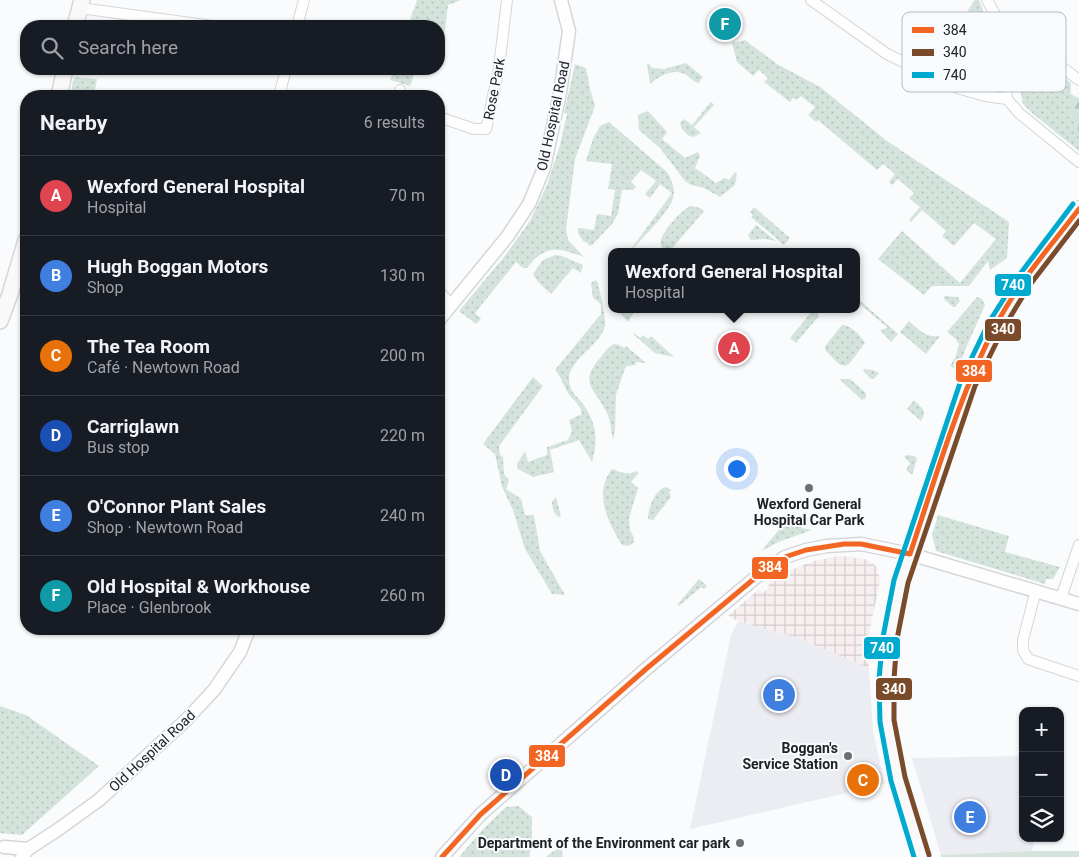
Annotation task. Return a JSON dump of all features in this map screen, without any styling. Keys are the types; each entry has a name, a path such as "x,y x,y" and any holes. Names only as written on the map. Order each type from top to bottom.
{"main road":[{"path":"77,20 81,4"},
{"path":"60,90 64,75"},
{"path":"922,857 898,779 887,721 886,679 890,638 901,581 968,383 996,325 1023,282 1079,209"},
{"path":"0,321 20,260"}],"street":[{"path":"299,20 304,0"},
{"name":"Rose Park","path":"445,119 474,128 486,129 499,68 507,0"},
{"name":"Old Hospital Road","path":"445,312 507,237 528,204 544,168 560,94 569,31 561,0"},
{"path":"812,0 887,54 902,61"},
{"path":"987,0 994,12"},
{"path":"81,4 177,20"},
{"path":"1066,70 1079,80"},
{"path":"281,90 284,75"},
{"path":"970,92 1007,99"},
{"path":"1007,92 1007,99 1019,113 1079,162"},
{"path":"445,299 450,305"},
{"path":"442,857 481,814 646,669 754,578 785,558 806,550 844,544 861,544 910,554 1079,604"},
{"path":"1061,598 1079,545"},
{"path":"1036,590 1023,640 1023,650 1028,659 1079,676"},
{"name":"Old Hospital Road","path":"5,849 25,853 99,800 186,720 214,690 240,652 247,635"}],"shaded area":[{"path":"839,556 868,560 877,567 880,581 867,643 869,668 799,638 738,621 728,616 759,589 762,593 767,590 770,582 791,570 814,561"},
{"path":"738,621 799,638 869,668 873,731 885,784 690,829 731,635"},
{"path":"1019,756 1019,842 1034,842 1032,851 941,855 912,758"}],"green space":[{"path":"417,0 461,0 448,5 445,30 445,20 410,20"},
{"path":"975,0 979,0 984,12 967,12"},
{"path":"745,40 777,64 820,87 887,141 1009,222 1007,258 990,270 988,261 969,286 932,286 924,295 878,259 902,231 960,283 996,239 974,223 954,246 942,236 946,231 922,210 911,222 909,220 920,207 909,198 914,193 898,179 892,185 889,182 895,174 883,164 877,170 818,120 816,122 808,115 815,107 801,96 796,100 793,98 790,102 764,82 768,78 759,70 753,76 737,62 732,43"},
{"path":"686,63 703,77 699,83 680,72 671,72 650,84 647,64 652,68 664,69"},
{"path":"575,64 586,68 595,106 575,159 566,229 568,240 584,257 567,251 553,250 540,254 527,268 523,268 516,262 475,313 481,319 476,324 459,311 504,257 530,221 547,185 560,145 567,114 564,113"},
{"path":"392,75 414,75 410,86 390,80"},
{"path":"74,77 97,79 95,90 71,90"},
{"path":"1066,79 1071,83 1070,112 1079,133 1079,151 1032,113 1023,104 1020,92 1066,92"},
{"path":"1070,94 1079,98 1079,133 1070,112"},
{"path":"711,102 714,105 694,127 701,133 694,137 689,136 682,129 680,123 684,119 692,125"},
{"path":"648,111 667,132 662,139 685,158 698,152 700,156 695,168 716,183 725,178 729,180 735,172 737,173 735,185 720,197 704,188 691,185 685,181 660,148 639,130 638,115"},
{"path":"609,122 667,172 673,188 674,195 666,211 634,248 632,248 672,193 660,184 650,198 645,194 656,181 641,170 631,182 636,187 633,190 622,190 618,214 612,224 592,245 589,246 588,243 583,241 578,233 578,228 594,230 597,214 611,216 615,190 608,189 612,164 586,161 593,139 600,126"},
{"path":"691,206 704,211 672,248 662,248 661,240 669,226"},
{"path":"754,207 790,238 784,245 751,217 753,215 750,212"},
{"path":"756,225 776,241 765,239 751,240 748,235"},
{"path":"555,255 583,265 581,273 573,268 551,294 538,282 533,274 543,260"},
{"path":"596,280 603,304 605,325 599,338 574,365 570,371 569,378 572,391 585,407 594,427 596,440 592,462 579,440 550,450 554,472 533,477 518,469 517,464 525,451 528,462 547,455 547,447 568,440 572,431 569,420 582,414 579,406 568,393 555,370 601,314 601,304 593,298 591,283"},
{"path":"944,296 958,297 960,301 953,307 944,299"},
{"path":"977,297 982,299 985,305 958,368 955,369 950,366 956,356 959,344 947,332"},
{"path":"860,301 898,334 891,342 880,330 888,328 862,306 860,306"},
{"path":"620,313 634,313 628,322"},
{"path":"811,313 818,313 818,317 796,343 790,338"},
{"path":"909,321 927,335 940,336 926,354 900,332"},
{"path":"842,325 855,331 865,343 849,364 844,366 839,364 825,350 825,346"},
{"path":"634,333 640,338 643,335 648,339 651,336 674,357 655,353"},
{"path":"614,344 624,348 626,346 646,363 636,362 636,365 625,368 616,395 613,440 608,416 589,380 593,367 606,350"},
{"path":"864,369 879,373 874,379 871,379 863,371"},
{"path":"533,377 543,386 499,446 500,455 503,457 504,474 509,480 506,489 521,499 525,515 534,515 540,551 565,595 552,594 525,549 513,510 502,487 495,454 483,444"},
{"path":"839,379 850,379 866,393 866,398 862,400"},
{"path":"914,400 923,409 924,415 921,421 907,409"},
{"path":"907,455 915,456 917,459 912,475 906,470 910,463 904,457"},
{"path":"612,469 624,473 637,471 639,473 631,482 638,488 629,518 634,542 629,546 622,545 612,527 605,508 604,488 606,478"},
{"path":"665,487 672,490 669,492 671,497 653,520 648,519 652,501 658,492"},
{"path":"556,497 561,516 559,517 552,506 552,502"},
{"path":"938,515 1009,536 1005,552 1060,567 1053,579 1046,579 1045,584 936,551 932,535"},
{"path":"789,518 802,528 812,530 781,541 761,551"},
{"path":"699,579 707,586 704,589 701,587 679,606 677,605"},
{"path":"0,706 26,715 99,766 22,835 0,833"},
{"path":"518,806 532,817 532,843 529,857 459,857 485,827 506,807"},
{"path":"561,846 563,857 547,857 548,855"},
{"path":"1079,851 1079,857 941,857 941,855"}],"transit line":[{"name":"740","path":"914,857 891,781 880,722 879,679 883,637 894,580 961,380 989,322 1017,278 1073,204"},
{"name":"384","path":"910,554 959,410 995,327 1013,296 1079,209"},
{"name":"340","path":"929,855 905,777 894,720 894,679 897,639 908,583 975,386 1003,329 1029,286 1079,221"},
{"name":"384","path":"442,857 481,814 646,669 755,578 785,557 806,550 844,544 861,544 910,554"}],"place":[{"name":"Old Hospital & Workhouse","path":"725,24"},
{"name":"Wexford General Hospital","path":"734,348"},
{"name":"Wexford General Hospital Car Park","path":"809,488"},
{"name":"Hugh Boggan Motors","path":"779,695"},
{"name":"Boggan's Service Station","path":"848,756"},
{"name":"Carriglawn","path":"506,775"},
{"name":"The Tea Room","path":"863,780"},
{"name":"O'Connor Plant Sales","path":"970,817"},
{"name":"Department of the Environment car park","path":"740,843"}]}
